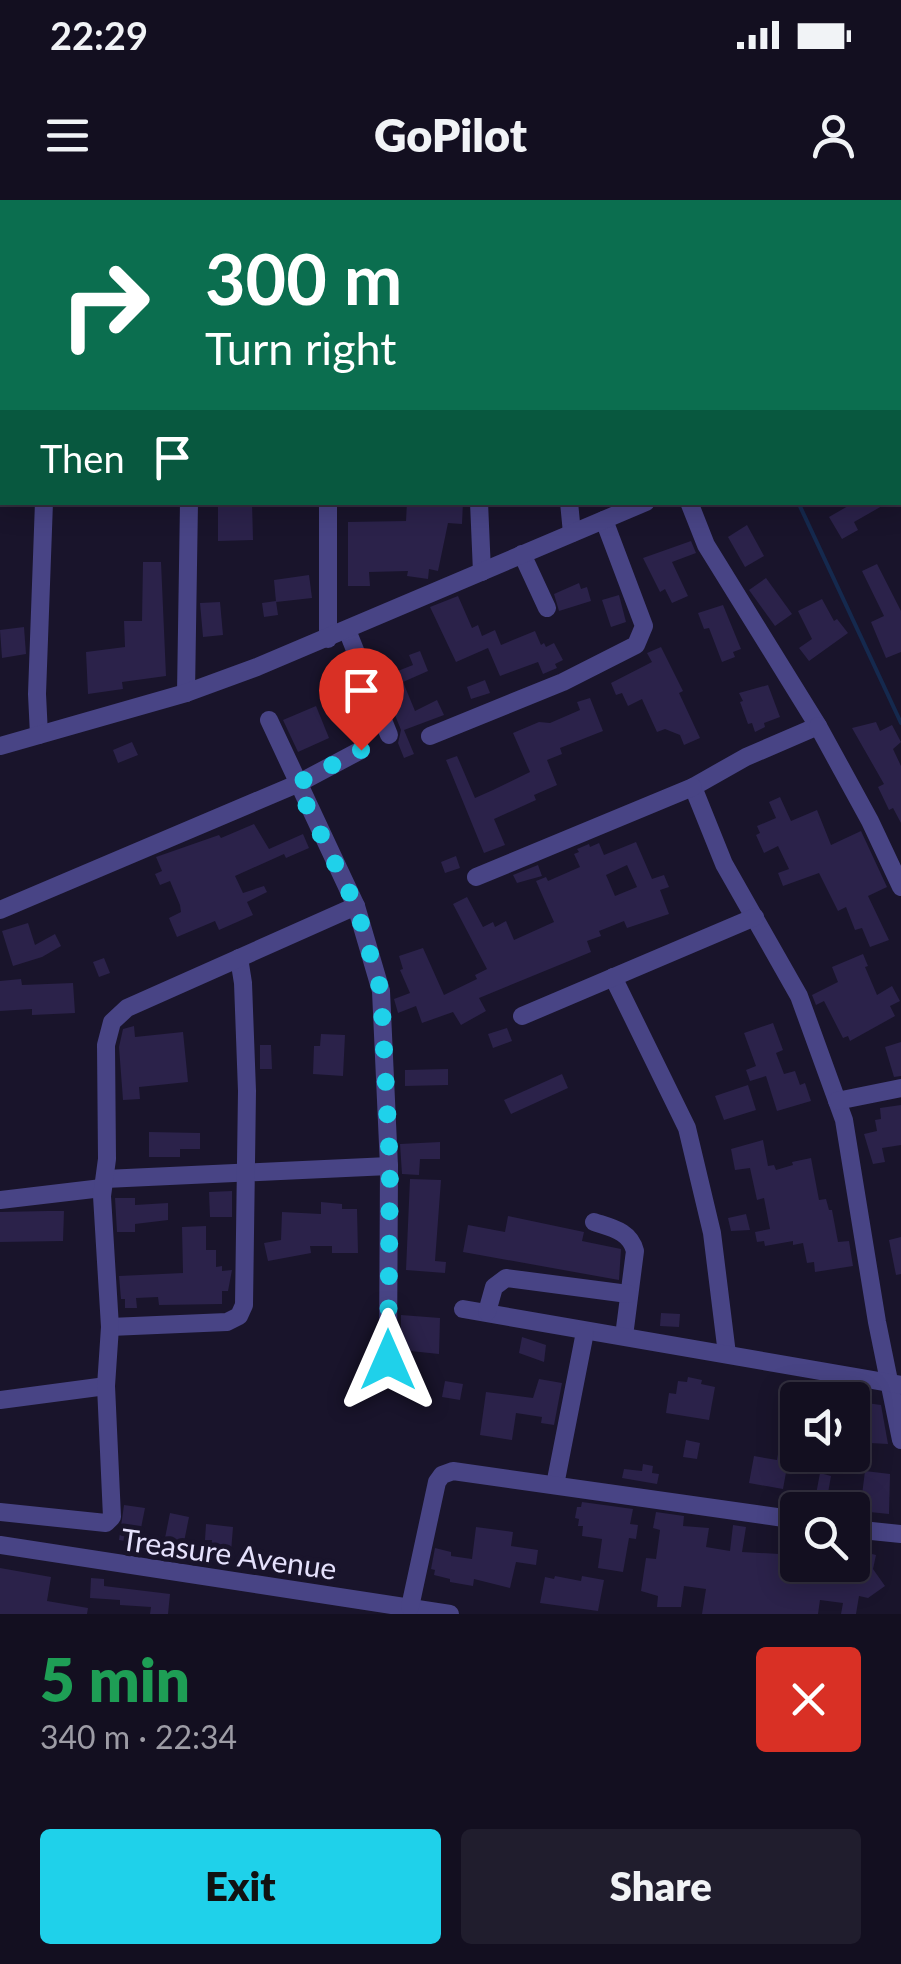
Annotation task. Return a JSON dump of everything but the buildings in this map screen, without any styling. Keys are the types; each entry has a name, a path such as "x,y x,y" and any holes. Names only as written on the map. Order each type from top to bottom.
{"street":[{"path":"39,735 36,694 44,505"},
{"path":"186,693 189,505"},
{"path":"328,505 328,639"},
{"path":"479,505 482,572"},
{"path":"569,505 572,534"},
{"path":"0,746 186,693 328,639 639,505"},
{"path":"690,505 706,545 818,726 901,887"},
{"path":"430,736 563,682 636,645 644,626 604,520"},
{"path":"522,554 546,608"},
{"path":"347,630 389,735"},
{"path":"268,720 356,906 377,974 383,1007 390,1166 388,1360"},
{"path":"476,877 693,786 746,757 818,726"},
{"path":"0,910 296,784 361,750"},
{"path":"693,786 724,864 799,996 844,1120 896,1385 901,1440"},
{"path":"0,1512 106,1523 110,1520 106,1386 110,1328 104,1184 106,1045 112,1022 127,1008 356,906"},
{"path":"522,1016 754,917"},
{"path":"110,1328 227,1322 238,1316 246,1290 247,1091 239,958"},
{"path":"614,977 687,1128 712,1233 727,1354"},
{"path":"838,1102 901,1088"},
{"path":"0,1200 104,1184 390,1166"},
{"path":"594,1222 626,1234 635,1250 624,1336"},
{"path":"488,1312 494,1287 506,1278 628,1294"},
{"path":"463,1309 896,1385"},
{"path":"555,1485 585,1332"},
{"path":"0,1400 106,1386"},
{"path":"410,1608 438,1482 442,1475 453,1471 780,1517"},
{"path":"870,1531 901,1534"},
{"name":"Treasure Avenue","path":"0,1545 450,1614"}],"waterway":[{"path":"799,505 901,723"}],"route":[{"path":"361,750 296,784 356,906 381,991 390,1166 388,1360"}]}
